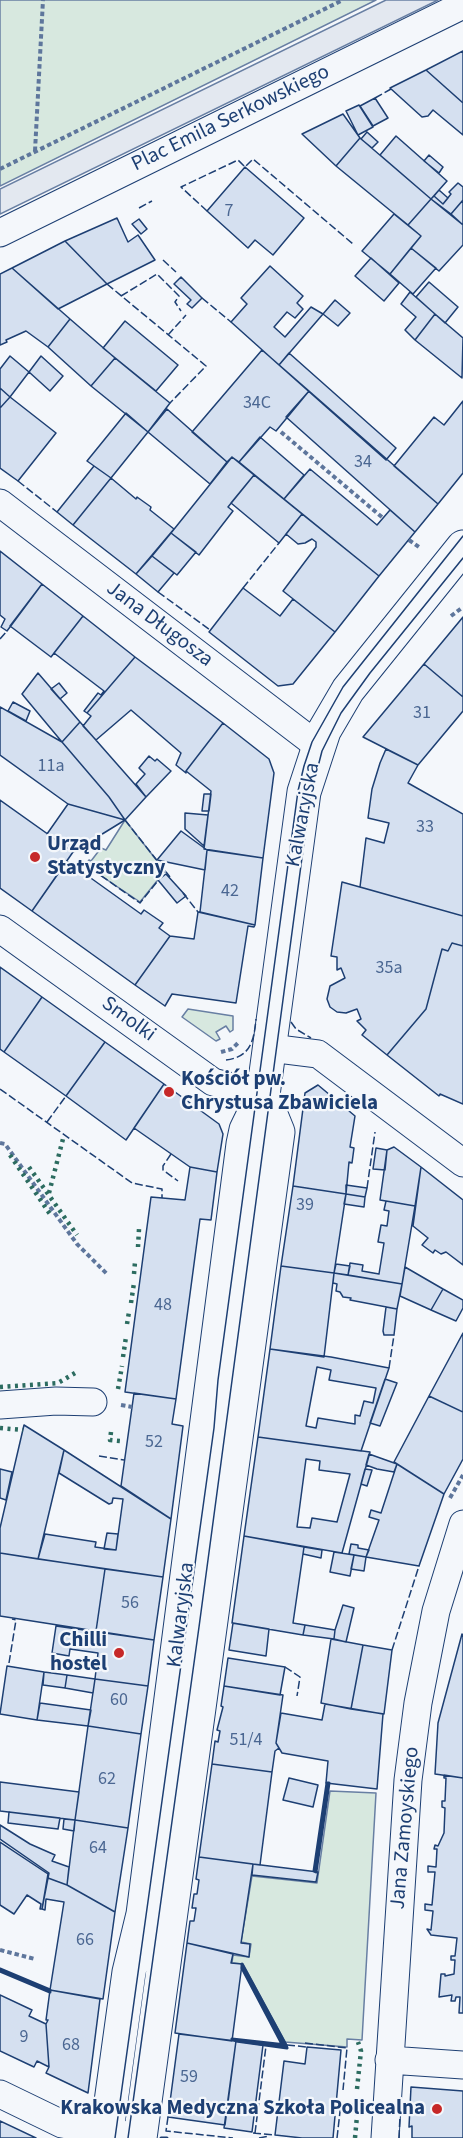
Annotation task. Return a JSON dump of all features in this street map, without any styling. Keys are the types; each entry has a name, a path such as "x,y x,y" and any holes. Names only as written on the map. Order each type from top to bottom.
{"street":[{"name":"Plac Emila Serkowskiego","path":"0,233 463,5"},
{"name":"Jana Długosza","path":"0,503 318,746"},
{"name":"Kalwaryjska","path":"107,2135 129,1972 144,1914 243,1144 246,1130 263,1095 304,792 324,730 348,690 458,562"},
{"name":"Smolki","path":"0,929 213,1082 263,1095"},
{"path":"270,1048 318,1054 463,1163"},
{"name":"Kalwaryjska","path":"140,2137 278,1132 263,1095"},
{"path":"0,1405 56,1401 106,1404"},
{"name":"Jana Zamoyskiego","path":"385,2138 408,1780 418,1703 436,1611 463,1524"},
{"path":"389,2060 463,2065"},
{"path":"0,2094 62,2124 107,2135 140,2137"}],"path":[{"path":"35,152 43,0"},
{"path":"0,169 343,0"},
{"path":"281,432 383,519"},
{"path":"409,540 418,548"},
{"path":"451,616 463,607"},
{"path":"0,1143 5,1144 77,1244 108,1275"},
{"path":"106,1404 132,1407"},
{"path":"0,1950 35,1959"}],"shaded area":[{"path":"0,0 376,0 0,186"},
{"path":"386,0 438,0 0,214 0,189"},
{"path":"125,820 165,871 140,902 85,865 101,848 106,850"},
{"path":"188,1009 233,1016 233,1030 230,1032 226,1026 216,1032 220,1039 216,1041 182,1017"},
{"path":"330,1791 376,1793 362,2040 347,2039 347,2047 285,2042 243,1964 232,1963 233,1955 249,1957 251,1944 241,1942 252,1876 317,1883"}],"building":[{"path":"463,51 463,103 426,70"},
{"path":"426,70 463,103 463,135 433,110 428,116 422,117 390,88"},
{"path":"375,98 388,118 373,126 360,106"},
{"path":"359,105 373,127 358,135 346,111"},
{"path":"343,114 360,138 336,166 302,134"},
{"path":"367,132 378,142 372,148 361,139"},
{"path":"396,136 447,181 431,199 380,155"},
{"path":"360,138 431,199 408,225 336,166"},
{"path":"429,155 443,167 439,173 424,161"},
{"path":"245,167 304,218 273,255 255,240 248,248 207,211"},
{"path":"458,183 463,187 463,200 451,214 431,199 434,196 443,204 451,194 449,192"},
{"path":"439,190 448,198 443,204 434,196"},
{"path":"431,199 463,225 463,245 439,271 411,248 421,236 408,225"},
{"path":"463,200 463,225 451,214"},
{"path":"394,214 421,236 390,274 362,251"},
{"path":"117,218 128,242 138,235 155,260 107,284 65,241"},
{"path":"139,219 147,229 141,234 132,224"},
{"path":"65,241 107,284 58,309 12,268"},
{"path":"411,248 436,268 413,294 390,274"},
{"path":"371,258 399,283 384,301 355,276"},
{"path":"270,266 303,296 297,303 303,309 295,318 287,312 274,327 285,337 311,307 323,314 279,365 231,322 247,304 241,298"},
{"path":"12,268 70,319 48,347 26,331 0,345 0,274"},
{"path":"181,277 202,298 192,308 187,304 191,300 174,284"},
{"path":"429,282 458,307 445,323 416,297"},
{"path":"410,292 435,314 415,340 405,330 416,317 401,304"},
{"path":"335,300 350,313 338,326 323,314"},
{"path":"435,314 463,338 462,378 415,340"},
{"path":"70,319 115,358 91,386 48,347"},
{"path":"125,321 178,365 156,391 103,348"},
{"path":"262,350 309,391 276,431 270,427 239,462 232,457 227,462 192,432"},
{"path":"289,353 396,448 386,460 279,365"},
{"path":"10,356 29,372 10,397 0,388 0,369"},
{"path":"41,356 63,376 50,391 29,372"},
{"path":"115,358 170,403 148,432 91,386"},
{"path":"0,388 10,397 0,408"},
{"path":"309,391 438,504 415,532 286,417"},
{"path":"10,397 56,433 18,481 0,468 0,408"},
{"path":"463,401 463,473 438,504 394,466 434,417 444,425"},
{"path":"167,409 227,462 210,484 148,432"},
{"path":"126,413 148,432 111,478 87,461"},
{"path":"260,437 304,475 284,499 239,462"},
{"path":"232,457 254,475 228,507 233,511 199,555 171,533"},
{"path":"94,466 111,478 73,525 57,512"},
{"path":"310,469 377,525 390,510 415,532 379,576 284,499"},
{"path":"254,475 302,514 279,543 231,503"},
{"path":"111,478 136,499 137,497 151,507 150,510 174,529 136,574 73,525"},
{"path":"302,514 379,576 335,632 283,591 316,547 316,542 312,539 298,544 286,534"},
{"path":"171,533 196,552 177,575 152,556"},
{"path":"0,551 42,584 7,631 1,627 5,619 0,615"},
{"path":"152,556 174,573 158,592 136,574"},
{"path":"42,584 83,616 51,657 10,626"},
{"path":"243,588 280,616 293,599 335,632 293,684 278,686 209,632"},
{"path":"83,616 135,657 87,713 84,711 98,693 101,695 104,691 54,653"},
{"path":"463,617 463,697 424,664"},
{"path":"135,657 223,723 186,773 176,765 181,753 131,710 96,740 83,726 91,716 87,713"},
{"path":"424,664 463,697 463,711 418,765 363,737"},
{"path":"38,673 80,722 62,742 22,694"},
{"path":"59,683 67,693 60,699 51,689"},
{"path":"13,702 30,711 26,721 8,711"},
{"path":"0,707 62,742 109,797 125,820 68,804 0,755"},
{"path":"80,722 146,797 125,820 109,797 62,742"},
{"path":"223,723 269,759 274,773 263,858 204,849 211,791 186,771"},
{"path":"386,749 418,765 408,783 463,814 463,916 360,887 366,838 384,843 389,823 368,818 372,789"},
{"path":"149,756 155,761 157,759 171,771 146,797 136,784 145,774 139,768"},
{"path":"204,794 211,794 209,811 202,811"},
{"name":"Urząd Statystyczny","path":"0,800 73,852 32,911 0,888"},
{"path":"68,804 125,820 73,852 47,834"},
{"path":"185,813 208,815 204,846 185,829"},
{"path":"181,831 207,850 205,870 157,860"},
{"path":"207,850 263,858 255,925 200,912"},
{"path":"67,861 141,914 144,910 163,923 159,928 170,936 135,985 32,911"},
{"path":"166,874 186,896 177,903 158,880"},
{"path":"342,882 463,916 463,946 452,943 448,951 442,949 426,1009 387,1055 362,1035 366,1030 357,1021 361,1019 357,1009 346,1013 337,1012 330,1007 327,999 330,986 345,978 341,968 337,970 337,957 331,956"},
{"path":"198,912 255,925 254,927 248,926 236,1003 172,994 165,1006 135,985 170,936 194,939"},
{"path":"452,943 463,946 463,1104 440,1094 439,1096 387,1055 426,1009 442,949 448,951"},
{"path":"0,967 42,997 4,1052 0,1049"},
{"path":"42,997 105,1042 66,1096 4,1052"},
{"path":"105,1042 164,1084 126,1140 66,1096"},
{"path":"164,1084 219,1124 223,1134 217,1172 190,1167 134,1128"},
{"path":"318,1085 355,1116 350,1147 354,1148 352,1163 349,1162 346,1194 293,1186 305,1093"},
{"path":"394,1147 421,1167 415,1206 380,1200 387,1150"},
{"path":"376,1148 387,1150 385,1170 373,1169"},
{"path":"190,1167 217,1172 211,1220 200,1219 176,1399 125,1392 151,1197 185,1200"},
{"path":"421,1167 463,1200 463,1265 446,1252 441,1254 435,1250 433,1253 422,1245 428,1238 413,1226"},
{"path":"346,1185 367,1188 365,1197 346,1194"},
{"path":"293,1186 346,1194 334,1273 281,1266"},
{"path":"346,1194 365,1197 364,1207 344,1204"},
{"path":"386,1201 415,1206 402,1284 348,1275 350,1263 363,1265 362,1271 379,1274 384,1243 378,1242 381,1225 387,1226 389,1211 384,1210"},
{"path":"336,1264 350,1266 348,1275 334,1273"},
{"path":"281,1266 334,1273 324,1357 270,1349"},
{"path":"405,1267 443,1289 431,1310 400,1296"},
{"path":"334,1273 402,1284 397,1309 343,1297 340,1292 336,1291 337,1284 333,1283"},
{"path":"443,1289 463,1300 463,1308 456,1321 431,1310"},
{"path":"386,1307 397,1309 394,1335 384,1335"},
{"path":"463,1333 463,1412 429,1396"},
{"path":"270,1349 389,1368 361,1451 258,1437","holes":["317,1367 331,1370 329,1380 376,1388 373,1403 364,1401 360,1416 355,1415 355,1424 318,1418 316,1428 306,1426"]},
{"path":"385,1379 397,1383 380,1426 370,1423"},
{"path":"134,1393 176,1399 172,1424 183,1426 171,1519 121,1486"},
{"path":"429,1396 463,1412 463,1459 444,1494 394,1462"},
{"path":"24,1425 64,1450 38,1559 0,1553 0,1528"},
{"path":"258,1437 370,1452 342,1553 244,1536","holes":["306,1459 320,1461 319,1470 350,1474 337,1522 312,1518 310,1528 297,1527"]},
{"path":"64,1450 171,1519 163,1577 38,1559 45,1534 96,1542 95,1547 116,1550 123,1499 113,1498 112,1503 109,1504 59,1473"},
{"path":"369,1454 397,1464 394,1472 366,1465"},
{"path":"397,1464 444,1494 419,1566 366,1557 379,1520 369,1517 371,1510 381,1513"},
{"path":"0,1469 12,1472 6,1500 0,1498"},
{"path":"365,1469 372,1470 367,1486 361,1484"},
{"path":"107,1533 118,1534 116,1550 104,1549"},
{"path":"244,1536 304,1547 293,1623 305,1625 303,1635 232,1623"},
{"path":"351,1544 369,1550 366,1557 349,1554"},
{"path":"304,1547 322,1550 321,1558 303,1554"},
{"path":"334,1552 354,1555 350,1576 330,1572"},
{"path":"0,1553 105,1569 96,1631 0,1616"},
{"path":"354,1555 366,1557 364,1571 351,1569"},
{"path":"105,1569 163,1577 154,1640 96,1631"},
{"path":"343,1605 354,1608 346,1642 334,1639"},
{"path":"233,1623 269,1629 266,1656 229,1650"},
{"path":"305,1625 335,1630 334,1639 303,1635"},
{"path":"56,1626 154,1640 148,1686 95,1679 98,1653 70,1649 69,1656 52,1653"},
{"path":"462,1634 463,1778 435,1774 438,1723"},
{"path":"331,1639 363,1645 351,1709 321,1703"},
{"path":"363,1645 392,1650 384,1714 351,1709"},
{"path":"228,1658 285,1667 280,1695 224,1686"},
{"path":"7,1666 44,1672 37,1720 0,1714"},
{"path":"44,1672 67,1675 65,1688 43,1685"},
{"path":"67,1675 95,1679 93,1693 65,1688"},
{"path":"95,1679 148,1686 141,1734 88,1726"},
{"path":"224,1686 283,1695 276,1743 279,1748 275,1751 272,1772 212,1764 215,1741 218,1742 220,1731 217,1730 223,1707 221,1706"},
{"path":"40,1703 91,1710 88,1726 37,1720"},
{"path":"325,1704 383,1714 377,1789 326,1783 328,1761 282,1753 276,1743 281,1713 322,1720"},
{"path":"88,1726 141,1734 128,1828 75,1820"},
{"path":"212,1764 272,1772 260,1865 199,1857"},
{"path":"444,1775 463,1778 463,2013 459,2013 460,1997 451,2001 452,1995 439,1997 441,1974 445,1976 454,1974 455,1960 451,1960 451,1956 455,1956 457,1938 431,1935 427,1929 431,1930 433,1911 425,1910 425,1904 432,1905 435,1872 428,1872 428,1866 436,1867 437,1849 434,1849 435,1845 438,1846 444,1833 445,1808 442,1807 442,1801 445,1801 446,1778"},
{"path":"289,1778 318,1785 313,1807 283,1800"},
{"path":"0,1782 79,1792 75,1820 0,1811"},
{"path":"9,1812 60,1818 58,1829 8,1823"},
{"path":"64,1819 75,1820 74,1831 63,1829"},
{"path":"75,1820 128,1828 115,1912 67,1885"},
{"path":"0,1825 30,1844 55,1855 52,1861 69,1867 67,1885 48,1878 49,1873 0,1839"},
{"path":"0,1842 48,1874 42,1909 40,1909 41,1904 27,1895 14,1914 0,1905"},
{"path":"199,1857 253,1864 241,1943 250,1944 249,1957 187,1943 190,1921 194,1921 196,1908 192,1908 199,1880 196,1879"},
{"path":"253,1864 318,1872 316,1882 252,1875"},
{"path":"48,1878 67,1885 115,1912 103,1999 50,1990 64,1902 46,1899 45,1910 42,1909"},
{"path":"187,1943 233,1954 231,1963 242,1964 232,2041 175,2033"},
{"path":"50,1990 100,1999 88,2093 46,2073 49,2067 46,2024 48,2020 46,2020"},
{"path":"0,1995 32,2010 29,2016 46,2024 49,2067 37,2061 34,2067 0,2051"},
{"path":"179,2034 236,2041 225,2125 168,2117"},
{"path":"236,2041 263,2045 252,2132 224,2128"},
{"path":"307,2047 341,2050 333,2138 275,2135 284,2061 305,2064"},
{"name":"Krakowska Medyczna Szkoła Policealna","path":"411,2087 463,2091 463,2138 412,2138 412,2126 409,2127"},
{"path":"0,2121 36,2138 0,2138"}],"tram line":[{"path":"115,2138 214,1428 218,1380 298,791 312,742 343,687 463,536"},
{"path":"128,2138 310,798 322,751 341,713 370,673 463,558"}],"hedge":[{"path":"49,1193 64,1135"},
{"path":"10,1155 52,1217"},
{"path":"29,1167 77,1235"},
{"path":"138,1247 139,1229"},
{"path":"134,1274 135,1262"},
{"path":"131,1303 134,1283"},
{"path":"127,1324 129,1312"},
{"path":"123,1357 126,1337"},
{"path":"118,1389 122,1366"},
{"path":"0,1387 58,1383 75,1373"},
{"path":"0,1428 23,1430"},
{"path":"111,1432 110,1440 120,1441"},
{"path":"357,2089 361,2051 358,2042"},
{"path":"345,2106 356,2105"},
{"path":"355,2138 358,2105"}],"fence":[{"path":"375,98 391,89"},
{"path":"207,211 181,187 238,160 245,167 253,159 353,244"},
{"path":"139,208 152,201"},
{"path":"163,260 176,272"},
{"path":"121,296 157,274 179,296 175,302 181,311"},
{"path":"107,284 206,366 170,403"},
{"path":"202,298 231,322"},
{"path":"168,335 186,315"},
{"path":"18,481 57,512"},
{"path":"243,588 279,543"},
{"path":"158,592 210,630"},
{"path":"0,639 7,631"},
{"path":"125,820 170,877"},
{"path":"83,863 140,903 160,878"},
{"path":"183,893 198,912"},
{"path":"226,1060 241,1055 250,1046 256,1019"},
{"path":"291,1022 296,1029 311,1038"},
{"path":"0,1089 132,1183 162,1189 162,1198"},
{"path":"47,1122 66,1096"},
{"path":"367,1188 375,1132"},
{"path":"171,1154 163,1170 178,1181"},
{"path":"389,1368 394,1335"},
{"path":"99,1456 124,1460"},
{"path":"392,1650 419,1566"},
{"path":"9,1663 16,1620 12,1619"},
{"path":"285,1667 300,1677 297,1696"},
{"path":"305,2043 347,2048 343,2090"},
{"path":"287,2045 307,2047"},
{"path":"255,2133 266,2046"},
{"path":"337,2138 341,2103"},
{"path":"399,2138 400,2116"},
{"path":"168,2117 166,2131 233,2138"},
{"path":"253,2133 275,2135"},
{"path":"259,2138 269,2136"}],"wall":[{"path":"327,1783 329,1783 316,1872 314,1871 327,1783"},
{"path":"242,1964 286,2045 282,2044 242,1964"},
{"path":"0,1969 50,1990 50,1992 0,1971"},
{"path":"232,2039 286,2045 287,2048 236,2041 232,2039"},
{"path":"161,2138 167,2138"}],"place":[{"name":"Urząd Statystyczny","path":"35,857"},
{"name":"Kościół pw. Chrystusa Zbawiciela","path":"169,1092"},
{"name":"Chilli hostel","path":"119,1653"},
{"name":"Krakowska Medyczna Szkoła Policealna","path":"437,2109"}]}
